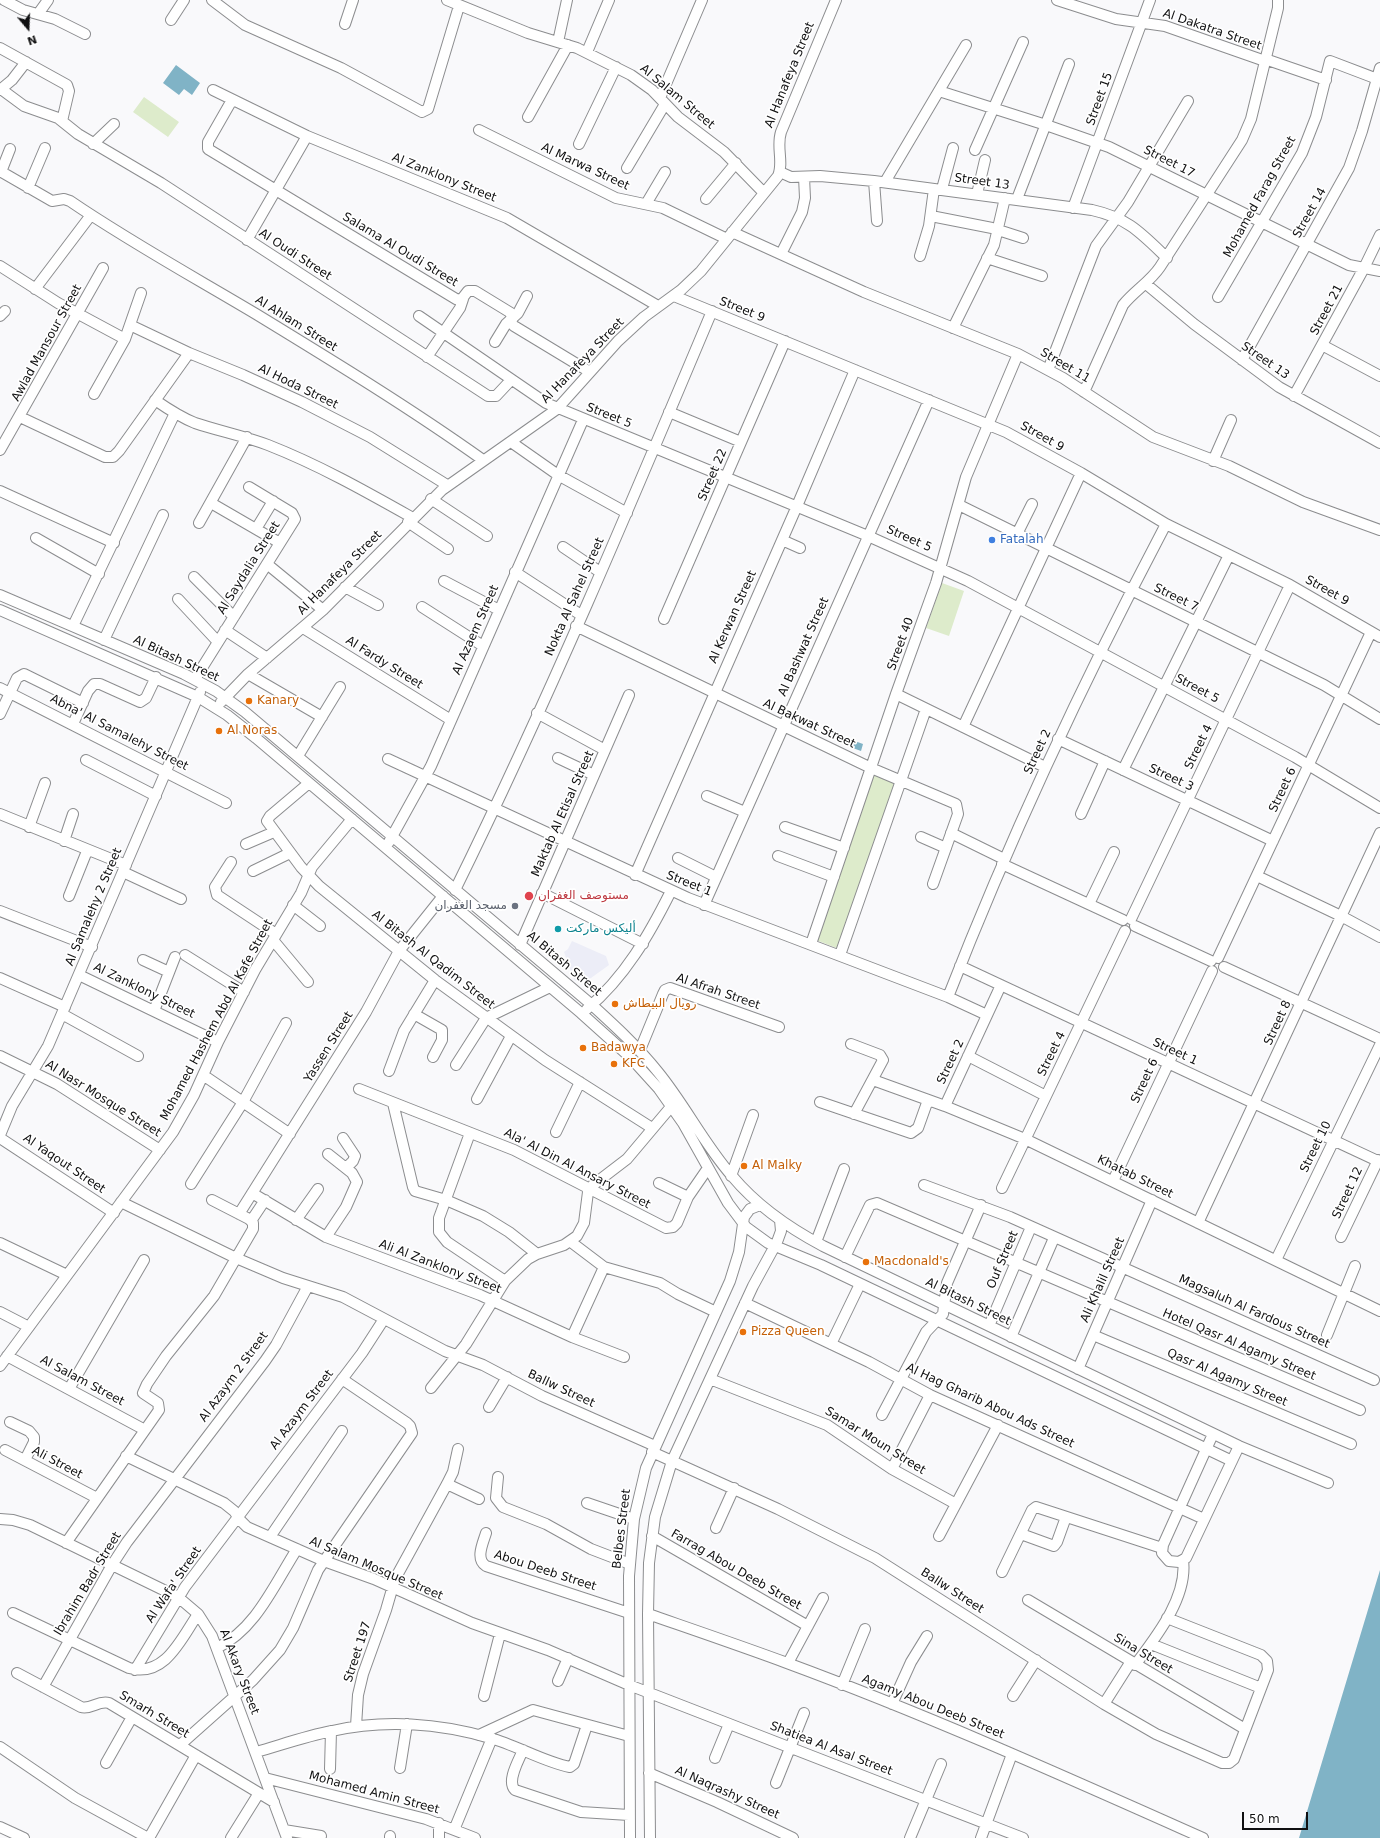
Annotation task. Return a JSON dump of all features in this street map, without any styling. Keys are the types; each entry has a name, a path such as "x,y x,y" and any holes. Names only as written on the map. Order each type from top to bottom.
{"street":[{"path":"4,0 23,10 55,19 85,34"},
{"path":"38,14 48,0"},
{"path":"171,20 184,0"},
{"path":"212,0 245,25 341,68 422,112 428,109 459,6"},
{"path":"345,24 353,0"},
{"name":"Al Salam Street","path":"447,0 533,35 587,52 642,82 678,117 736,163 764,193"},
{"path":"528,117 563,44 567,0"},
{"path":"587,52 609,0"},
{"path":"627,168 662,101 702,0"},
{"name":"Al Hanafeya Street","path":"216,707 248,674 323,610 431,499 447,485 511,442 557,408 618,341 658,306 674,296 701,271 780,172 779,138 836,0"},
{"name":"Al Dakatra Street","path":"1057,0 1116,19 1165,26 1326,80"},
{"name":"Street 15","path":"1073,208 1150,0"},
{"path":"1084,392 1123,305 1128,298 1146,284 1167,258 1247,130 1278,8 1278,0"},
{"path":"975,150 1023,42"},
{"path":"885,182 966,45"},
{"path":"0,48 67,85 69,91 62,121"},
{"name":"Mohamed Farag Street","path":"1218,297 1302,152 1316,117 1330,61 1379,79"},
{"path":"0,90 18,74 26,62"},
{"path":"1017,199 1069,64"},
{"path":"579,144 616,67"},
{"name":"Street 14","path":"1242,360 1349,168 1379,79 1380,68"},
{"name":"Al Oudi Street","path":"0,90 24,106 54,116 94,144 161,183 488,396 496,396 510,380"},
{"name":"Al Zanklony Street","path":"213,90 307,136 507,218 658,306"},
{"name":"Street 17","path":"939,91 1098,143 1349,265 1380,271"},
{"name":"Salama Al Oudi Street","path":"232,100 207,146 276,191 456,299 463,299 468,291 475,291 510,312 514,326 590,372"},
{"path":"1048,370 1096,246 1128,202 1188,100"},
{"path":"94,144 114,124"},
{"name":"Al Marwa Street","path":"479,130 616,198 646,204 674,213 729,236"},
{"path":"247,240 307,136"},
{"path":"28,188 45,148"},
{"path":"920,256 938,189 953,148"},
{"path":"1,175 10,149"},
{"path":"977,194 985,160"},
{"path":"706,199 736,163"},
{"path":"646,204 665,172"},
{"name":"Street 13","path":"780,172 791,177 820,176 885,182 1017,199 1117,217 1134,227 1167,258"},
{"name":"Al Ahlam Street","path":"1,175 52,201 66,200 264,319 432,424 483,460"},
{"path":"781,254 802,212 805,198 804,177"},
{"path":"874,181 877,221"},
{"path":"953,328 999,230 1005,198"},
{"path":"35,289 91,215"},
{"path":"931,216 999,230 1023,238"},
{"name":"Street 21","path":"1294,396 1364,268 1380,235"},
{"name":"Street 11","path":"729,236 781,254 864,292 1018,354 1084,392 1153,437 1250,476 1303,502 1380,530"},
{"path":"987,258 1042,276"},
{"path":"0,266 77,315 125,339"},
{"name":"Awlad Mansour Street","path":"0,450 103,268"},
{"name":"Street 13","path":"1146,284 1194,324 1294,396 1380,443"},
{"path":"94,394 125,339 141,293"},
{"path":"495,342 505,326 518,313 526,296"},
{"name":"Street 9","path":"674,296 988,423 1080,472 1166,524 1290,585 1376,635"},
{"path":"427,357 460,308 463,299"},
{"name":"Nokta Al Sahel Street","path":"455,890 494,809 627,513 712,311"},
{"name":"Street 5","path":"419,316 535,397 583,420 726,476 868,536 941,569 1018,607 1227,720 1309,765 1380,808"},
{"name":"Al Hoda Street","path":"130,325 188,353 243,375 307,405 370,437 447,485"},
{"name":"Street 22","path":"664,619 785,341"},
{"path":"1322,345 1380,376"},
{"path":"20,417 105,458 113,457 119,452 188,353"},
{"name":"Street 40","path":"811,944 896,694 941,569 966,478 1018,354"},
{"name":"Al Kerwan Street","path":"635,875 855,370"},
{"path":"155,400 174,413 194,422 247,438 308,461 336,474 410,520 448,549"},
{"name":"Al Bashwat Street","path":"704,905 928,400"},
{"path":"669,412 741,442"},
{"path":"73,626 114,543 174,413"},
{"name":"Al Azaem Street","path":"386,848 426,776 583,420"},
{"path":"1213,460 1231,420"},
{"path":"200,523 247,438"},
{"path":"511,442 558,475 627,513"},
{"path":"963,727 1080,472"},
{"name":"Al Saydalia Street","path":"199,682 225,630 294,522 295,517 292,513 249,487"},
{"path":"0,491 114,543"},
{"path":"431,499 487,536"},
{"path":"256,529 273,501"},
{"path":"211,503 280,543"},
{"path":"1017,534 1032,504"},
{"name":"Street 7","path":"959,505 1342,695 1380,719"},
{"path":"104,640 162,515"},
{"name":"Street 2","path":"948,997 1003,861 1045,767 1099,652 1166,524"},
{"path":"36,538 99,574"},
{"path":"782,540 800,548"},
{"path":"563,547 600,572"},
{"path":"1123,770 1229,555"},
{"path":"267,564 323,610"},
{"path":"515,572 581,615"},
{"path":"194,577 234,617"},
{"path":"444,581 499,610"},
{"name":"Street 4","path":"1002,1188 1124,932 1121,927 1130,921 1290,585"},
{"path":"345,587 378,605"},
{"name":"Al Bitash Street","path":"0,594 199,682 225,697 255,719 592,1005 640,1050 675,1102 731,1176 760,1205 780,1220 816,1242 944,1305 1238,1446 1328,1483"},
{"path":"178,599 218,642"},
{"path":"422,607 483,646"},
{"name":"Al Bitash Street","path":"0,610 198,696 238,722 582,1013 630,1057 675,1102 708,1168 728,1203 742,1222 757,1236 774,1246 811,1261 860,1284 1232,1461"},
{"path":"57,634 63,622"},
{"name":"Al Bakwat Street","path":"576,626 871,768 956,804 958,814 933,884"},
{"name":"Al Fardy Street","path":"303,628 451,720"},
{"path":"225,630 267,658"},
{"name":"Street 6","path":"1113,1181 1342,695 1376,635"},
{"path":"0,714 18,677 26,674 83,703"},
{"path":"248,674 322,717"},
{"path":"73,724 90,688 97,684 138,702 143,702 156,677"},
{"name":"Al Samalehy 2 Street","path":"0,1136 12,1106 48,1046 92,947 198,696 199,682"},
{"path":"298,756 340,687"},
{"name":"Abna' Al Samalehy Street","path":"0,688 226,803"},
{"path":"896,694 1045,767"},
{"name":"Maktab Al Etisal Street","path":"520,945 630,695"},
{"path":"840,955 926,709"},
{"path":"537,713 605,750"},
{"name":"Street 3","path":"1058,739 1273,841"},
{"path":"558,758 594,775"},
{"name":"Street 1","path":"388,759 671,891 704,905 811,944 948,997 987,1015"},
{"path":"86,760 156,796"},
{"path":"1081,814 1105,761"},
{"path":"30,827 45,783"},
{"name":"Al Bitash Al Qadim Street","path":"310,783 268,819 267,824 308,875 331,896 399,951 486,1018 580,1082 652,1128"},
{"path":"708,796 745,812"},
{"path":"0,814 87,850 181,899"},
{"path":"64,841 74,814"},
{"name":"Mohamed Hashem Abd Al Kafe Street","path":"0,1366 160,1150 184,1114 218,1042 308,875 317,860 352,819"},
{"path":"785,827 844,848"},
{"path":"246,844 274,832"},
{"path":"952,833 1003,861 1089,904 1130,921 1216,964 1380,1039"},
{"name":"Street 8","path":"1198,1223 1341,916 1377,849 1380,833"},
{"path":"921,837 946,848"},
{"path":"69,896 87,850"},
{"path":"1089,904 1114,852"},
{"path":"253,871 290,853"},
{"path":"778,856 834,877"},
{"path":"678,858 716,877"},
{"path":"231,862 215,887 217,895 274,937 308,982"},
{"path":"1257,876 1341,916 1380,937"},
{"path":"582,1013 592,1005 625,968 643,944 671,891"},
{"path":"542,893 643,944"},
{"name":"Yassen Street","path":"239,1214 366,1012 399,951 443,896"},
{"path":"293,905 320,926"},
{"path":"0,911 92,947"},
{"path":"154,1011 169,972 180,956 244,992"},
{"path":"143,960 169,972"},
{"name":"Street 1","path":"960,966 1379,1161"},
{"name":"Al Zanklony Street","path":"79,974 218,1042"},
{"path":"0,978 64,1010 138,1056"},
{"path":"389,1071 398,1044 414,1014 436,980"},
{"name":"Street 2","path":"945,1106 1001,985"},
{"path":"456,1066 486,1018 550,987"},
{"name":"Al Afrah Street","path":"640,1050 664,992 670,988 780,1027"},
{"path":"414,1014 442,1030 442,1040 433,1056"},
{"path":"191,1184 243,1102 286,1023"},
{"path":"477,1099 511,1036"},
{"path":"851,1044 882,1057 882,1063 854,1114"},
{"name":"Street 10","path":"1276,1260 1380,1045"},
{"name":"Al Nasr Mosque Street","path":"0,1056 33,1071 160,1150"},
{"path":"968,1056 1046,1096"},
{"path":"203,1075 290,1134"},
{"name":"Khatab Street","path":"872,1080 945,1106 1025,1139 1380,1311"},
{"path":"556,1132 580,1082"},
{"name":"Ala' Al Din Al Ansary Street","path":"359,1090 514,1150 666,1228 672,1227 677,1222 688,1197 708,1168"},
{"path":"820,1102 911,1133 918,1128 928,1100"},
{"path":"431,1388 471,1338 492,1300 505,1281 528,1259 537,1254 571,1242 577,1236 584,1223 590,1189 596,1181 627,1159 675,1102"},
{"path":"393,1103 414,1189 420,1193 446,1200 492,1220 537,1254"},
{"path":"731,1176 753,1115"},
{"path":"470,1134 438,1225 442,1238 505,1281"},
{"name":"Al Yaqout Street","path":"0,1136 114,1213"},
{"path":"343,1138 355,1156 353,1161 346,1168"},
{"path":"326,1237 340,1217 356,1186 356,1177 328,1154"},
{"name":"Street 12","path":"1341,1237 1379,1161"},
{"path":"816,1242 844,1169"},
{"path":"659,1182 688,1197"},
{"name":"Magsaluh Al Fardous Street","path":"924,1185 981,1205 1374,1380"},
{"path":"296,1220 318,1189"},
{"name":"Ali Al Zanklony Street","path":"252,1193 326,1237 492,1300 572,1337 624,1357"},
{"path":"212,1200 252,1221"},
{"path":"66,1543 160,1408 158,1404 144,1395 143,1390 183,1333 214,1296 253,1229 252,1221 265,1200"},
{"name":"Ali Khalil Street","path":"1078,1369 1152,1200"},
{"name":"Ballw Street","path":"122,1202 236,1258 283,1278 343,1297 456,1356 483,1365 542,1396 653,1449 672,1461 734,1488 875,1558 1104,1704 1156,1734 1222,1763 1229,1763 1234,1759 1245,1729"},
{"name":"Hotel Qasr Al Agamy Street","path":"846,1257 870,1205 874,1203 1360,1410"},
{"path":"742,1222 750,1209 760,1205"},
{"path":"882,1415 926,1332 943,1314 947,1283 981,1205"},
{"path":"650,1838 648,1614 649,1563 652,1536 660,1498 672,1461 745,1303 781,1231 780,1220"},
{"name":"Belbes Street","path":"630,1838 629,1613 630,1564 634,1519 641,1484 653,1449 735,1267 739,1252 742,1222"},
{"name":"Ouf Street","path":"989,1326 1031,1227"},
{"path":"1011,1337 1054,1238"},
{"path":"571,1242 604,1267 660,1283 678,1294 716,1312"},
{"path":"0,1243 67,1275"},
{"path":"69,1389 144,1260"},
{"path":"1327,1335 1355,1266"},
{"path":"572,1337 604,1267"},
{"path":"831,1344 860,1284"},
{"name":"Al Azaym 2 Street","path":"174,1478 265,1361 276,1345 308,1286"},
{"name":"Al Hag Gharib Abou Ads Street","path":"745,1303 831,1344 930,1395 1204,1519"},
{"path":"0,1312 29,1327"},
{"name":"Al Azaym Street","path":"237,1516 362,1353 384,1318"},
{"name":"Qasr Al Agamy Street","path":"1093,1335 1351,1444"},
{"name":"Al Salam Street","path":"7,1356 145,1430"},
{"path":"489,1407 507,1377"},
{"path":"180,1745 263,1671 280,1650 293,1628 315,1575 412,1433 410,1426 407,1423 342,1378"},
{"name":"Samar Moun Street","path":"710,1379 827,1425 892,1469 956,1504"},
{"path":"892,1469 930,1395"},
{"path":"10,1422 29,1431 34,1436 34,1442 25,1460"},
{"path":"939,1536 998,1425"},
{"path":"270,1537 342,1431"},
{"path":"1183,1560 1173,1563 1168,1561 1165,1558 1162,1548 1213,1434"},
{"path":"1104,1704 1133,1664 1151,1644 1167,1618 1184,1581 1183,1560 1238,1446"},
{"name":"Street 197","path":"356,1726 358,1695 363,1674 386,1610 392,1588 399,1570 453,1472 458,1448"},
{"name":"Ali Street","path":"5,1450 97,1498"},
{"name":"Al Salam Mosque Street","path":"126,1456 224,1502 247,1527 324,1561 392,1588 425,1604 500,1634 568,1658 629,1685"},
{"path":"498,1477 496,1498 503,1507 546,1524 591,1549 630,1564"},
{"name":"Ibrahim Badr Street","path":"43,1687 112,1565 174,1478"},
{"path":"447,1484 478,1499"},
{"path":"716,1528 734,1488"},
{"path":"587,1503 634,1519"},
{"path":"1002,1572 1032,1510 1035,1507 1162,1548"},
{"name":"Al Wafa' Street","path":"135,1670 178,1597 237,1516"},
{"path":"1021,1534 1054,1546 1057,1542 1066,1516"},
{"name":"Al Akary Street","path":"0,1519 13,1520 30,1525 178,1597 198,1614 212,1636 217,1648 286,1834"},
{"name":"Abou Deeb Street","path":"486,1533 480,1558 486,1566 629,1613"},
{"name":"Farrag Abou Deeb Street","path":"652,1536 808,1626"},
{"path":"217,1648 230,1642 250,1622 297,1549"},
{"path":"788,1663 823,1598"},
{"name":"Sina Street","path":"1028,1600 1133,1664 1245,1729"},
{"path":"13,1613 135,1670 151,1669 167,1659 198,1614"},
{"name":"Agamy Abou Deeb Street","path":"648,1614 788,1663 892,1704 1012,1754 1203,1838"},
{"path":"1167,1618 1261,1655 1267,1661 1268,1665 1261,1688 1245,1729"},
{"path":"842,1685 865,1629"},
{"path":"484,1696 500,1634"},
{"path":"892,1704 911,1662 927,1636"},
{"path":"1151,1644 1261,1688"},
{"path":"558,1681 568,1658"},
{"path":"1013,1696 1036,1660"},
{"name":"Smarh Street","path":"17,1673 81,1707 88,1708 106,1702 274,1802"},
{"name":"Shatiea Al Asal Street","path":"629,1685 1023,1838"},
{"path":"479,1735 533,1710 629,1736"},
{"path":"776,1783 804,1714"},
{"path":"106,1763 132,1717"},
{"path":"400,1768 407,1724"},
{"path":"256,1752 331,1731 356,1726 407,1724 429,1726 492,1738 571,1767 587,1725"},
{"path":"715,1758 729,1724"},
{"path":"330,1769 331,1731"},
{"path":"454,1830 492,1738"},
{"path":"0,1747 75,1798 148,1838 196,1755"},
{"path":"523,1750 512,1780 512,1786 515,1790 581,1812 629,1815"},
{"path":"981,1838 1012,1754"},
{"path":"910,1838 941,1764"},
{"name":"Al Naqrashy Street","path":"649,1773 717,1802 793,1838"},
{"name":"Mohamed Amin Street","path":"265,1778 439,1824 475,1838"},
{"path":"231,1838 259,1793"},
{"path":"438,1838 439,1824"},
{"path":"3,1832 24,1838"},
{"path":"286,1834 321,1836"}],"shaded area":[{"path":"572,941 606,956 609,965 591,978 580,982 574,980 564,952 568,949"}],"green space":[{"path":"144,97 179,122 168,137 133,112"},
{"path":"942,583 964,591 949,636 926,628"},
{"path":"872,773 895,784 839,949 816,940"}],"water":[{"path":"176,65 200,83 192,95 184,89 179,95 163,83"},
{"path":"852,740 863,744 861,751 850,747"},
{"path":"1380,1570 1380,1838 1299,1838"}],"place":[{"name":"Fatalah","path":"992,540"},
{"name":"Kanary","path":"249,701"},
{"name":"Al Noras","path":"219,731"},
{"name":"مستوصف الغفران","path":"529,896"},
{"name":"مسجد الغفران","path":"515,906"},
{"name":"أليكس ماركت","path":"558,929"},
{"name":"رويال البيطاش","path":"615,1004"},
{"name":"Badawya","path":"583,1048"},
{"name":"KFC","path":"614,1064"},
{"name":"Al Malky","path":"744,1166"},
{"name":"Macdonald's","path":"866,1262"},
{"name":"Pizza Queen","path":"743,1332"}]}
